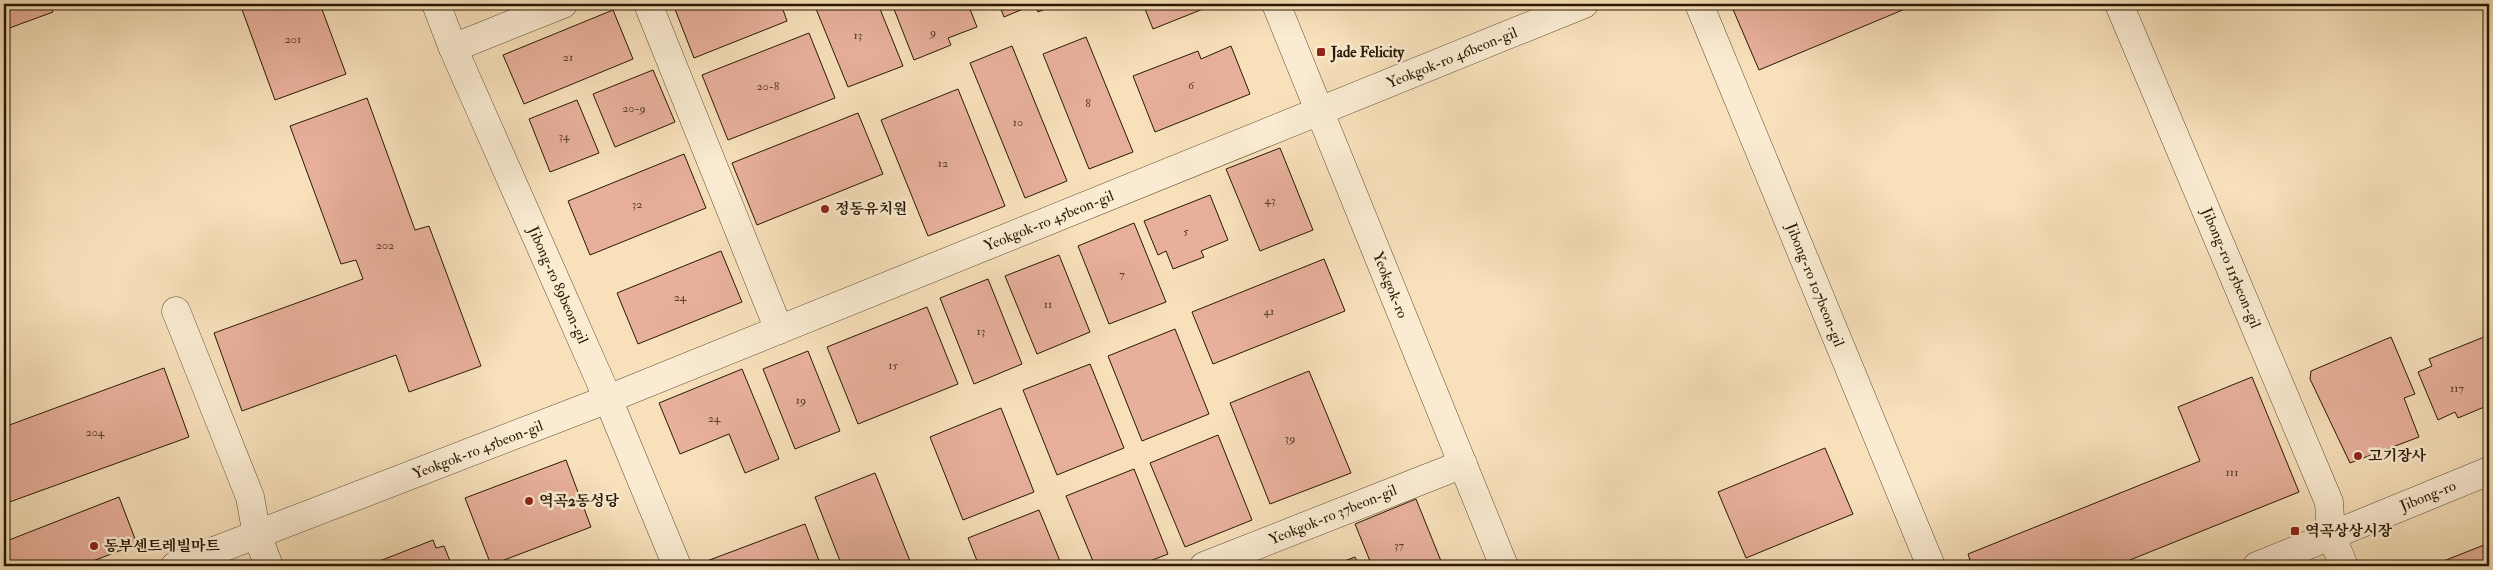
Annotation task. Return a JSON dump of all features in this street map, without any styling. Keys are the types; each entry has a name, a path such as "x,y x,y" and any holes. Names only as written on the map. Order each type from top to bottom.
{"street":[{"name":"Jibong-ro 89beon-gil","path":"436,4 453,48 608,399 677,566"},
{"path":"453,48 563,4"},
{"path":"648,4 779,330"},
{"name":"Yeokgok-ro","path":"1276,4 1504,566"},
{"name":"Yeokgok-ro 46beon-gil","path":"1320,112 1584,4"},
{"name":"Jibong-ro 107beon-gil","path":"1699,4 1931,566"},
{"name":"Jibong-ro 115beon-gil","path":"2119,4 2329,502 2331,535 2344,566"},
{"name":"Yeokgok-ro 45beon-gil","path":"175,566 608,399 1320,112"},
{"path":"176,311 250,497 257,535 269,566"},
{"name":"Yeokgok-ro 37beon-gil","path":"1204,566 1463,464"},
{"name":"Jibong-ro","path":"2257,566 2489,471"}],"building":[{"path":"4,4 50,4 53,12 4,30"},
{"path":"240,4 320,4 346,74 275,100"},
{"path":"483,4 514,4 500,9"},
{"path":"673,4 781,4 787,21 694,58"},
{"path":"814,4 878,4 903,66 848,87"},
{"path":"892,4 968,4 977,27 948,38 951,45 914,60"},
{"path":"999,4 1035,4 1004,17"},
{"path":"1035,4 1058,4 1038,12"},
{"path":"1143,4 1212,4 1213,5 1153,29"},
{"path":"1740,4 1917,4 1759,70 1732,7"},
{"path":"613,10 633,59 524,104 503,55"},
{"path":"809,33 835,98 728,140 702,75"},
{"path":"1086,37 1133,152 1089,169 1043,54"},
{"path":"1012,46 1067,181 1025,198 970,63"},
{"path":"1231,46 1250,94 1155,132 1133,76 1198,51 1201,59"},
{"path":"653,70 675,122 615,147 593,94"},
{"path":"958,89 1005,206 928,236 881,120"},
{"path":"367,98 415,230 429,226 481,366 409,392 396,355 242,411 214,333 363,279 356,260 341,264 290,126"},
{"path":"577,100 599,153 550,172 529,119"},
{"path":"858,113 883,174 757,225 732,163"},
{"path":"1280,148 1313,230 1260,251 1226,169"},
{"path":"684,154 706,208 590,255 568,201"},
{"path":"1210,195 1228,240 1201,251 1204,257 1173,269 1166,251 1158,255 1144,221"},
{"path":"1134,223 1166,302 1109,324 1078,246"},
{"path":"721,251 742,302 638,344 617,293"},
{"path":"1059,255 1090,332 1037,354 1005,276"},
{"path":"1324,259 1345,311 1213,364 1192,312"},
{"path":"988,279 1022,364 974,384 940,298"},
{"path":"927,307 958,384 858,424 827,347"},
{"path":"1175,329 1209,414 1142,441 1108,356"},
{"path":"2489,335 2489,405 2458,418 2455,412 2438,420 2418,372 2432,366 2429,359"},
{"path":"2391,337 2415,394 2404,398 2419,437 2350,463 2310,379 2311,371"},
{"path":"808,351 840,431 795,449 763,369"},
{"path":"1090,364 1124,448 1057,475 1023,390"},
{"path":"164,368 189,437 4,504 4,427"},
{"path":"742,369 779,459 745,473 729,434 680,454 659,403"},
{"path":"1309,371 1351,473 1270,504 1230,403"},
{"path":"2252,377 2299,492 2115,566 1972,566 1968,554 2200,461 2178,407"},
{"path":"1001,408 1034,492 963,520 930,437"},
{"path":"1218,435 1252,520 1185,547 1150,463"},
{"path":"1825,448 1853,514 1746,558 1718,492"},
{"path":"566,460 591,527 491,565 465,498"},
{"path":"1134,469 1168,554 1137,566 1095,566 1066,496"},
{"path":"875,473 912,566 842,566 815,497"},
{"path":"119,497 137,544 80,566 4,566 4,542"},
{"path":"1416,499 1443,566 1372,566 1355,524"},
{"path":"1039,510 1062,566 979,566 968,538"},
{"path":"805,524 821,566 709,566 707,561"},
{"path":"433,540 436,548 444,546 452,566 367,566"},
{"path":"2489,543 2489,566 2431,566"},
{"path":"1355,557 1359,566 1332,566"}],"place":[{"name":"Jade Felicity","path":"1321,52"},
{"name":"정동유치원","path":"825,209"},
{"name":"고기장사","path":"2358,456"},
{"name":"역곡2동성당","path":"529,501"},
{"name":"역곡상상시장","path":"2295,531"},
{"name":"동부센트레빌마트","path":"94,546"}]}
